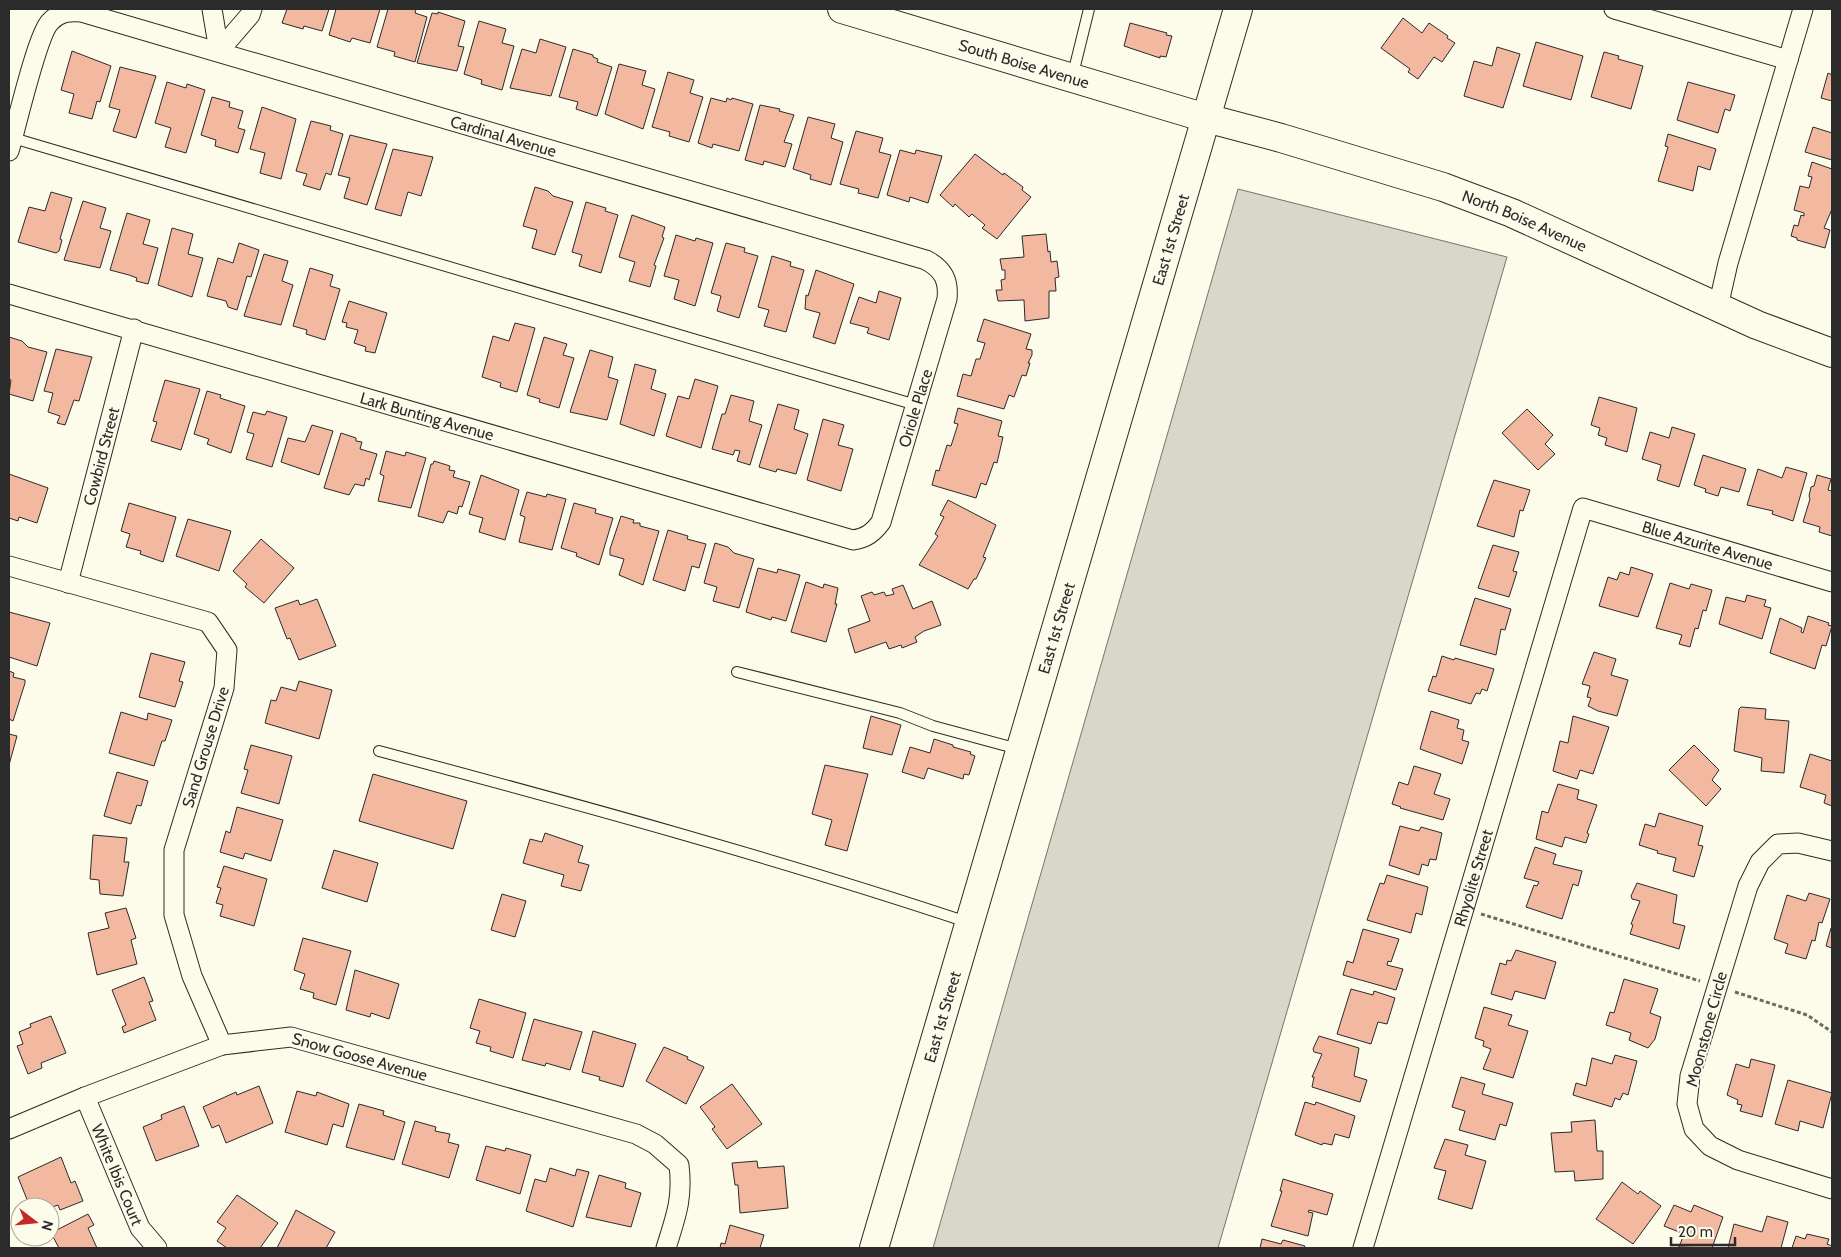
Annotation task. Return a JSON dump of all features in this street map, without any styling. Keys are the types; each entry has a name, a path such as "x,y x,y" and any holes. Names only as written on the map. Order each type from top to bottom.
{"main road":[{"name":"South Boise Avenue","path":"842,9 1206,118"},
{"name":"East 1st Street","path":"874,1248 1022,750 1238,9"},
{"name":"North Boise Avenue","path":"1206,118 1282,138 1443,187 1512,213 1756,325 1832,353"}],"street":[{"path":"212,9 218,51"},
{"path":"218,51 250,15 252,9"},
{"path":"1614,9 1788,60"},
{"path":"1718,307 1803,9"},
{"name":"Cardinal Avenue","path":"11,145 44,30 58,15 70,11 82,12 926,260"},
{"name":"Oriole Place","path":"844,539 864,538 874,532 881,522 916,405 948,289 945,277 936,266 926,260"},
{"name":"Lark Bunting Avenue","path":"9,294 134,329 844,539"},
{"name":"Cowbird Street","path":"68,583 134,329"},
{"name":"Blue Azurite Avenue","path":"1584,508 1832,582"},
{"name":"Rhyolite Street","path":"1363,1248 1584,508"},
{"name":"Sand Grouse Drive","path":"9,566 208,622 227,650 224,688 174,850 174,915 192,976 222,1044"},
{"name":"Moonstone Circle","path":"1832,851 1798,843 1778,844 1760,862 1748,886 1717,986 1690,1076 1687,1104 1694,1129 1710,1146 1738,1160 1832,1189"},
{"name":"Snow Goose Avenue","path":"9,1129 85,1097 222,1044 291,1037 636,1134 655,1144 679,1165 682,1190 666,1248"},
{"name":"White Ibis Court","path":"85,1097 140,1228 157,1248"}],"lane":[{"path":"1072,78 1090,9"},
{"path":"11,145 916,405"},
{"path":"737,672 900,713 933,726 1022,750"},
{"path":"379,751 599,809 881,894 970,923"}],"path":[{"path":"1464,909 1807,1015 1832,1032"}],"shaded area":[{"path":"1238,189 1507,257 1218,1248 933,1248"}],"building":[{"path":"287,9 329,9 322,31 304,26 303,29 282,23"},
{"path":"336,9 380,9 370,43 352,38 350,42 329,35"},
{"path":"388,9 416,9 415,13 427,17 415,62 394,56 395,52 377,47"},
{"path":"438,12 465,21 458,46 464,47 457,71 417,63 432,13 438,14"},
{"path":"1403,18 1422,33 1429,23 1455,43 1442,62 1434,57 1418,79 1408,72 1410,69 1381,48"},
{"path":"479,21 506,29 502,43 514,46 502,90 481,84 482,80 464,74"},
{"path":"1130,23 1172,36 1166,57 1160,56 1160,58 1124,46"},
{"path":"540,39 566,47 551,96 510,88 522,49 536,53"},
{"path":"1536,42 1583,56 1571,100 1523,86"},
{"path":"1497,47 1520,54 1503,108 1464,96 1474,61 1492,66"},
{"path":"573,49 593,55 593,57 598,59 597,62 612,67 597,116 576,109 578,102 559,97"},
{"path":"72,51 111,66 100,102 97,101 92,119 69,113 74,94 61,90"},
{"path":"1604,52 1619,56 1618,59 1643,66 1631,109 1591,97"},
{"path":"619,64 646,71 642,85 655,89 643,129 605,114"},
{"path":"120,67 156,76 136,138 113,131 120,110 109,107"},
{"path":"668,72 694,80 690,93 703,97 689,142 669,136 670,132 652,127"},
{"path":"1828,73 1832,75 1832,101 1821,98"},
{"path":"167,82 186,88 187,84 205,90 186,153 165,147 171,128 155,123"},
{"path":"1688,82 1735,95 1730,111 1725,109 1718,133 1677,120"},
{"path":"212,97 230,102 229,107 243,111 238,128 245,130 238,153 215,146 216,140 201,135"},
{"path":"711,98 726,102 727,98 731,100 732,98 753,104 739,151 713,144 712,148 698,143"},
{"path":"760,105 780,109 779,111 794,115 784,142 792,144 785,167 764,161 763,165 745,160"},
{"path":"262,107 296,119 281,179 260,173 265,153 250,149"},
{"path":"808,117 835,124 831,138 843,142 831,185 810,179 811,175 793,169"},
{"path":"311,121 331,126 330,130 343,134 331,175 326,173 320,190 303,185 307,174 296,171"},
{"path":"1813,127 1832,133 1832,160 1805,152"},
{"path":"856,131 883,138 879,152 891,155 878,198 858,193 859,189 840,184"},
{"path":"1668,134 1716,149 1710,170 1698,166 1693,191 1658,181 1668,147 1665,146"},
{"path":"350,135 387,144 367,205 344,198 350,178 338,175"},
{"path":"393,149 433,157 421,196 408,192 401,216 375,209"},
{"path":"900,150 915,154 916,150 942,156 928,203 910,197 909,202 887,195"},
{"path":"975,154 1023,187 1022,190 1031,197 997,239 982,228 985,225 972,214 969,217 955,204 953,207 940,195"},
{"path":"1812,162 1832,169 1832,209 1824,228 1830,230 1825,248 1797,240 1797,238 1791,236 1794,225 1798,226 1801,215 1804,216 1804,213 1794,210 1800,186 1809,188 1812,177 1808,176"},
{"path":"535,187 548,191 553,196 573,202 555,255 532,248 537,230 523,226"},
{"path":"51,192 72,198 60,239 62,240 59,251 56,253 18,242 29,207 45,211"},
{"path":"83,201 106,208 100,228 111,231 100,268 64,260"},
{"path":"586,202 606,208 605,211 618,215 601,273 579,266 582,255 572,252"},
{"path":"127,213 150,220 143,244 158,248 148,284 136,281 137,278 129,275 110,270"},
{"path":"632,215 665,227 662,237 664,238 654,265 656,266 650,287 629,281 635,262 619,257"},
{"path":"172,228 193,234 188,254 203,258 192,297 158,285"},
{"path":"1046,234 1051,262 1057,261 1059,277 1055,278 1056,291 1049,291 1049,318 1025,321 1024,300 998,301 996,290 1002,290 1001,280 1005,279 1005,270 1002,270 1000,259 1024,257 1022,236"},
{"path":"676,235 695,241 696,238 713,243 695,306 674,299 679,280 664,276"},
{"path":"239,243 259,250 251,277 247,276 237,310 228,307 226,301 207,296 218,258 233,263"},
{"path":"726,243 745,248 744,252 758,256 739,318 717,311 721,296 711,293"},
{"path":"264,254 288,261 282,281 293,285 281,325 244,316"},
{"path":"772,256 791,262 790,266 804,270 786,332 764,326 769,310 758,307"},
{"path":"310,268 333,275 330,286 340,289 325,340 306,334 307,330 293,326"},
{"path":"816,270 854,284 835,344 813,337 820,313 805,309 806,295 808,296"},
{"path":"879,291 901,298 889,340 867,333 869,328 850,323 859,297 876,303"},
{"path":"349,301 387,313 375,353 365,351 366,347 354,343 358,330 346,327 347,323 342,322"},
{"path":"984,319 1031,334 1026,349 1032,350 1032,355 1028,363 1030,363 1026,376 1022,375 1014,397 1009,395 1004,409 957,396 963,374 971,376 976,359 980,359 985,343 977,341"},
{"path":"515,323 535,328 517,392 500,387 501,383 482,377 493,336 509,341"},
{"path":"9,337 22,341 28,347 47,352 33,401 9,394 11,380 9,379"},
{"path":"544,337 567,344 563,355 574,358 559,408 539,402 540,399 527,395"},
{"path":"56,349 92,357 79,401 74,400 65,425 57,423 60,416 48,412 53,393 44,391"},
{"path":"590,350 613,357 608,377 618,380 607,420 570,412"},
{"path":"635,364 656,370 651,389 666,394 654,436 620,424"},
{"path":"695,379 718,386 701,448 666,436 678,396 689,399"},
{"path":"165,380 200,389 181,450 151,441 157,422 153,421"},
{"path":"207,391 221,395 220,398 245,406 231,453 207,444 209,439 194,434"},
{"path":"731,395 754,401 749,421 762,425 750,465 737,461 740,451 735,450 733,455 712,449 722,414 725,414"},
{"path":"1599,397 1637,408 1627,452 1605,445 1607,438 1598,435 1600,428 1591,425"},
{"path":"778,404 799,410 794,429 808,434 796,474 777,469 776,472 759,467"},
{"path":"958,408 1002,421 998,436 1003,437 997,463 994,462 986,485 981,483 976,498 932,485 936,470 939,471 947,445 951,446 958,424 954,423"},
{"path":"1527,409 1553,435 1545,444 1555,454 1538,470 1502,433"},
{"path":"267,411 287,417 272,467 246,459 254,434 247,432 253,412 265,415"},
{"path":"823,419 844,425 838,445 853,449 841,491 807,480"},
{"path":"312,425 333,431 319,475 281,462 288,438 305,442"},
{"path":"1672,427 1695,434 1679,487 1657,480 1661,465 1642,459 1650,432 1669,438"},
{"path":"341,433 362,442 360,449 377,454 369,480 366,478 364,486 355,484 349,495 324,488"},
{"path":"386,451 405,456 406,452 426,458 411,508 378,501 384,476 380,474"},
{"path":"1703,455 1746,469 1739,492 1721,487 1718,496 1705,492 1706,489 1694,485"},
{"path":"434,461 450,466 449,470 455,471 453,477 470,482 462,507 459,506 457,514 448,511 443,523 418,516 431,464"},
{"path":"1786,467 1807,473 1793,521 1772,514 1773,511 1747,505 1758,469 1782,478"},
{"path":"9,474 48,488 37,523 19,517 18,521 9,518"},
{"path":"481,475 519,490 505,540 479,532 483,518 469,514"},
{"path":"1817,475 1831,479 1828,490 1832,491 1832,536 1819,532 1820,527 1803,522 1810,499 1811,487 1814,486"},
{"path":"1494,480 1530,490 1523,511 1520,510 1514,537 1477,526"},
{"path":"527,492 546,497 547,494 566,499 552,550 519,542 525,517 520,515"},
{"path":"948,500 996,525 983,557 986,558 976,579 974,579 968,589 919,565 938,536 935,534 944,517 940,515"},
{"path":"129,503 176,517 163,562 140,554 141,551 126,547 130,534 121,531"},
{"path":"574,503 596,509 595,513 613,518 599,565 576,556 577,553 561,548"},
{"path":"621,516 634,520 633,523 640,523 640,526 659,531 643,585 619,575 624,559 610,555 610,549"},
{"path":"188,519 231,531 219,571 176,556"},
{"path":"668,530 688,536 687,539 706,544 699,568 692,566 685,591 653,580"},
{"path":"261,539 294,568 264,603 245,587 247,584 233,571"},
{"path":"715,543 728,547 734,553 754,559 739,608 713,601 717,587 704,583"},
{"path":"1493,545 1519,552 1513,571 1517,572 1509,597 1478,588"},
{"path":"1631,567 1653,574 1638,617 1599,606 1608,577 1617,580 1620,572 1629,575"},
{"path":"758,568 777,573 778,569 800,575 786,621 772,617 771,620 746,612"},
{"path":"806,582 823,588 824,584 838,588 835,604 837,604 826,642 791,632"},
{"path":"1670,583 1689,589 1691,584 1712,590 1706,611 1703,610 1698,629 1695,628 1690,647 1679,644 1682,635 1656,628"},
{"path":"903,585 913,609 932,601 941,625 924,631 915,637 917,642 902,648 901,645 889,649 886,642 855,653 848,629 870,621 861,596 872,592 874,595 884,592 886,596 894,594 892,589"},
{"path":"1747,595 1766,600 1764,606 1771,608 1762,639 1719,624 1726,597 1745,602"},
{"path":"1475,598 1511,609 1505,630 1501,629 1496,655 1460,645"},
{"path":"317,599 336,646 299,660 290,638 287,639 275,608 298,600 300,605"},
{"path":"9,612 50,623 37,666 9,657"},
{"path":"1808,616 1829,623 1828,625 1832,626 1826,646 1822,645 1815,669 1770,653 1780,618 1802,628 1801,632 1803,633"},
{"path":"1594,652 1616,659 1611,675 1628,680 1617,716 1588,706 1591,698 1587,697 1590,686 1582,684"},
{"path":"151,653 185,662 179,681 183,682 175,707 139,697"},
{"path":"1442,656 1494,669 1487,691 1482,689 1480,694 1476,693 1471,704 1428,691 1433,676 1436,677"},
{"path":"9,671 14,673 13,677 25,680 13,721 9,719"},
{"path":"299,681 332,690 319,739 265,723 271,700 276,701 281,687 296,691"},
{"path":"1741,707 1766,709 1765,719 1789,721 1784,773 1761,771 1762,758 1734,751 1739,709"},
{"path":"1431,711 1459,720 1457,728 1464,730 1462,740 1469,742 1462,764 1420,749"},
{"path":"121,712 147,720 148,713 172,720 165,741 162,741 154,766 109,753"},
{"path":"871,716 901,725 892,755 863,748"},
{"path":"1573,716 1609,727 1593,774 1580,770 1577,779 1553,771 1560,741 1568,743"},
{"path":"9,734 17,736 9,765"},
{"path":"934,739 971,752 970,754 975,756 969,775 964,774 963,779 928,768 924,779 902,772 910,747 930,753"},
{"path":"251,745 292,756 279,804 241,793 248,770 244,769"},
{"path":"1694,745 1719,770 1712,780 1721,789 1706,806 1669,770"},
{"path":"1810,754 1832,761 1832,806 1824,803 1826,795 1800,787"},
{"path":"825,765 868,774 847,851 825,845 832,820 812,814"},
{"path":"1414,766 1441,774 1434,794 1450,799 1443,820 1392,804 1399,782 1408,785"},
{"path":"117,772 148,781 141,806 137,805 131,824 104,816"},
{"path":"373,774 467,801 453,849 359,821"},
{"path":"1558,784 1579,790 1577,799 1597,805 1587,833 1589,834 1586,843 1565,837 1562,847 1536,839 1542,811 1548,813"},
{"path":"237,807 283,820 271,861 245,853 243,859 220,852 226,831 230,833"},
{"path":"1659,813 1703,826 1698,845 1703,846 1694,877 1673,871 1676,858 1657,853 1658,851 1639,845 1645,824 1655,827"},
{"path":"1400,826 1419,831 1421,827 1442,833 1436,860 1430,859 1428,866 1422,864 1419,875 1389,865"},
{"path":"545,833 583,846 578,862 589,865 581,891 561,886 564,875 523,863 530,839 542,842"},
{"path":"93,835 127,838 124,862 129,862 123,896 100,894 99,880 90,879"},
{"path":"1535,847 1556,854 1553,864 1582,871 1578,886 1573,884 1562,919 1526,907 1534,885 1537,886 1539,882 1524,878"},
{"path":"334,850 378,863 367,902 322,888"},
{"path":"224,866 267,879 254,926 220,916 223,905 216,903 221,888 217,887"},
{"path":"1387,875 1428,887 1422,915 1416,913 1411,933 1367,920 1380,883 1384,884"},
{"path":"1637,883 1677,895 1673,923 1685,926 1679,949 1630,934 1633,925 1631,924 1640,901 1632,899 1631,896"},
{"path":"1809,893 1830,899 1822,923 1819,922 1815,941 1812,940 1806,959 1785,953 1788,944 1774,939 1787,895 1806,901"},
{"path":"502,894 526,901 515,937 491,930"},
{"path":"126,908 136,938 131,940 137,964 97,975 88,933 109,928 105,913"},
{"path":"1363,929 1399,939 1391,962 1388,961 1387,965 1403,969 1396,990 1343,975 1347,961 1353,963"},
{"path":"1832,929 1832,948 1826,946"},
{"path":"303,938 351,951 336,1005 313,998 314,993 300,989 305,974 294,970"},
{"path":"1516,950 1556,962 1545,999 1515,991 1512,1000 1491,994 1500,963 1506,965 1507,960 1511,961"},
{"path":"355,970 399,984 389,1019 371,1013 370,1017 346,1010"},
{"path":"144,977 153,1001 149,1002 156,1020 124,1033 122,1027 126,1025 112,990"},
{"path":"1624,979 1658,989 1650,1013 1661,1017 1655,1039 1648,1048 1629,1040 1631,1033 1606,1025 1610,1012 1614,1013"},
{"path":"1351,989 1373,995 1374,991 1395,998 1387,1024 1378,1022 1371,1044 1337,1034"},
{"path":"479,999 526,1013 513,1058 490,1051 491,1047 476,1043 480,1031 470,1028"},
{"path":"1484,1007 1512,1015 1508,1025 1528,1031 1513,1078 1483,1069 1491,1049 1483,1046 1484,1041 1475,1038"},
{"path":"51,1016 66,1053 41,1063 42,1068 28,1074 17,1046 23,1044 19,1032 31,1027 30,1024"},
{"path":"534,1019 582,1032 570,1070 546,1063 545,1066 522,1060"},
{"path":"593,1031 636,1044 623,1087 599,1080 600,1077 582,1072"},
{"path":"1319,1036 1359,1048 1354,1076 1367,1080 1360,1102 1312,1087 1314,1077 1312,1077 1322,1054 1314,1052 1313,1049"},
{"path":"664,1047 688,1057 687,1059 704,1067 686,1104 646,1081"},
{"path":"1615,1055 1637,1061 1628,1095 1623,1093 1620,1100 1615,1098 1612,1107 1573,1095 1576,1083 1586,1086 1592,1058 1612,1064"},
{"path":"1751,1059 1775,1065 1762,1117 1740,1111 1742,1105 1737,1104 1738,1100 1727,1095 1736,1064 1749,1068"},
{"path":"1461,1077 1485,1084 1482,1094 1513,1103 1506,1126 1500,1124 1495,1140 1459,1130 1465,1111 1452,1107"},
{"path":"1788,1080 1832,1093 1823,1128 1800,1121 1798,1131 1775,1124"},
{"path":"732,1084 762,1124 727,1149 712,1129 715,1127 700,1107"},
{"path":"259,1086 273,1123 226,1143 219,1125 212,1128 203,1107 236,1092 237,1095"},
{"path":"297,1091 316,1096 317,1092 349,1104 343,1127 333,1124 327,1145 285,1132"},
{"path":"1305,1102 1315,1105 1316,1102 1355,1116 1349,1138 1335,1134 1332,1145 1323,1143 1322,1145 1295,1135"},
{"path":"359,1104 384,1111 383,1115 405,1122 394,1160 346,1147"},
{"path":"184,1106 199,1146 156,1161 143,1127 162,1119 161,1115"},
{"path":"1595,1120 1597,1151 1603,1151 1603,1179 1575,1181 1574,1171 1555,1172 1551,1133 1572,1132 1571,1122"},
{"path":"415,1121 436,1127 435,1131 450,1134 448,1142 459,1145 449,1178 402,1164"},
{"path":"1445,1139 1468,1145 1465,1155 1486,1161 1472,1209 1438,1199 1446,1171 1434,1168"},
{"path":"486,1146 505,1151 506,1148 531,1155 520,1194 476,1180"},
{"path":"61,1157 71,1183 75,1181 83,1201 60,1210 60,1197 26,1197 18,1177"},
{"path":"757,1161 758,1168 784,1166 788,1208 740,1213 738,1185 735,1185 732,1163"},
{"path":"550,1168 575,1176 577,1169 589,1172 573,1227 526,1211 535,1179 546,1182"},
{"path":"599,1175 626,1183 625,1188 641,1193 631,1227 586,1217"},
{"path":"1283,1179 1333,1194 1327,1215 1309,1210 1308,1212 1313,1213 1308,1236 1271,1226 1282,1191 1280,1191"},
{"path":"1622,1182 1638,1194 1640,1191 1661,1206 1633,1244 1596,1219"},
{"path":"237,1195 278,1223 260,1248 227,1248 217,1241 226,1228 217,1222"},
{"path":"1674,1205 1691,1212 1694,1205 1723,1217 1712,1248 1679,1247 1684,1234 1664,1226"},
{"path":"296,1210 335,1232 326,1248 277,1248"},
{"path":"88,1214 94,1225 88,1228 97,1248 59,1248 60,1228"},
{"path":"1767,1216 1788,1222 1781,1248 1728,1248 1734,1224 1762,1232"},
{"path":"730,1225 764,1235 760,1248 720,1248 721,1243 725,1244"},
{"path":"1807,1234 1829,1239 1827,1244 1832,1246 1832,1248 1792,1248 1796,1236 1805,1239"},
{"path":"1262,1239 1281,1244 1283,1240 1305,1246 1304,1248 1260,1248"}]}
